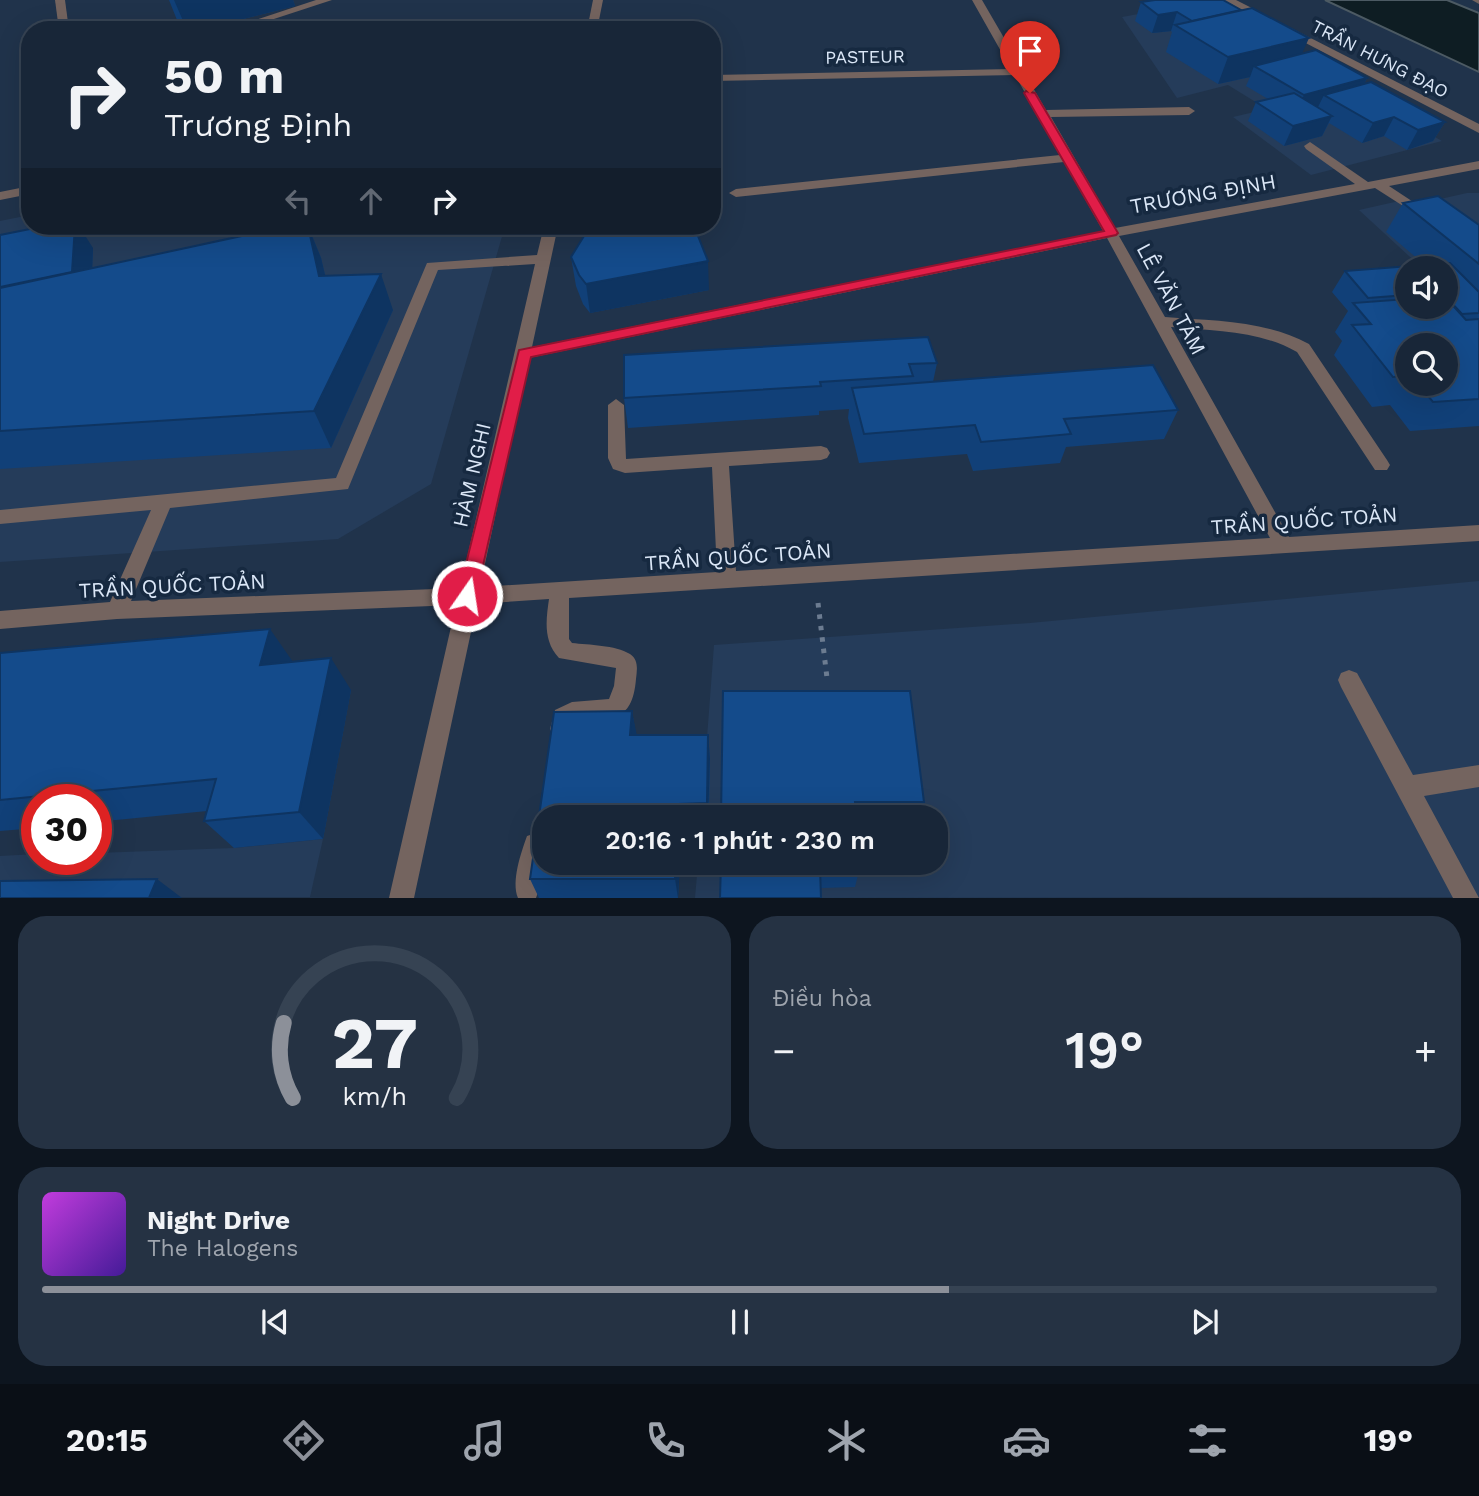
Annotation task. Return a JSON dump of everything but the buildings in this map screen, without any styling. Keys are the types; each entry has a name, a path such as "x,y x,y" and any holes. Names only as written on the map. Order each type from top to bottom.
{"street":[{"path":"60,0 63,21"},
{"path":"258,21 327,0"},
{"path":"594,21 598,0"},
{"name":"LÊ VĂN TÁM","path":"977,0 1111,233 1284,546"},
{"name":"TRẦN HƯNG ĐẠO","path":"1228,0 1479,129"},
{"name":"PASTEUR","path":"721,78 1017,72"},
{"path":"1042,114 1189,111"},
{"path":"1310,146 1441,228"},
{"path":"736,193 1068,158"},
{"name":"TRƯƠNG ĐỊNH","path":"524,354 1111,233 1479,165"},
{"path":"0,197 21,192"},
{"name":"HÀM NGHI","path":"401,898 549,235"},
{"path":"0,517 342,485 432,266 544,258"},
{"path":"1158,321 1271,332 1289,338 1303,348 1381,465"},
{"path":"616,405 619,464 625,466 821,453"},
{"path":"720,460 727,580"},
{"path":"117,610 164,500"},
{"name":"TRẦN QUỐC TOẢN","path":"0,620 117,610 467,596 1479,533"},
{"path":"555,757 563,717 580,710 609,710 618,706 624,699 627,669 626,663 621,660 566,651 559,646 557,638 560,590"},
{"path":"1349,680 1467,898"},
{"path":"1409,787 1479,776"},
{"path":"527,889 532,865"}],"path":[{"path":"814,575 827,678"}],"shaded area":[{"path":"1325,0 1447,0 1479,13 1479,72"},
{"path":"1198,3 1442,141 1311,175 1233,117 1267,109 1228,85 1177,98 1122,17"},
{"path":"1467,193 1479,193 1479,320 1458,287 1458,256 1409,256 1359,210 1399,201 1409,206"},
{"path":"21,217 21,235 502,235 431,484 338,539 0,562 0,221"},
{"path":"1479,581 1479,897 695,898 697,875 948,875 948,805 702,805 714,645 1030,623"},
{"path":"323,839 310,897 0,897 0,856 21,855 21,875 112,875 112,852 234,848"}],"route":[{"path":"467,596 524,354 1111,233 1030,93"}]}
